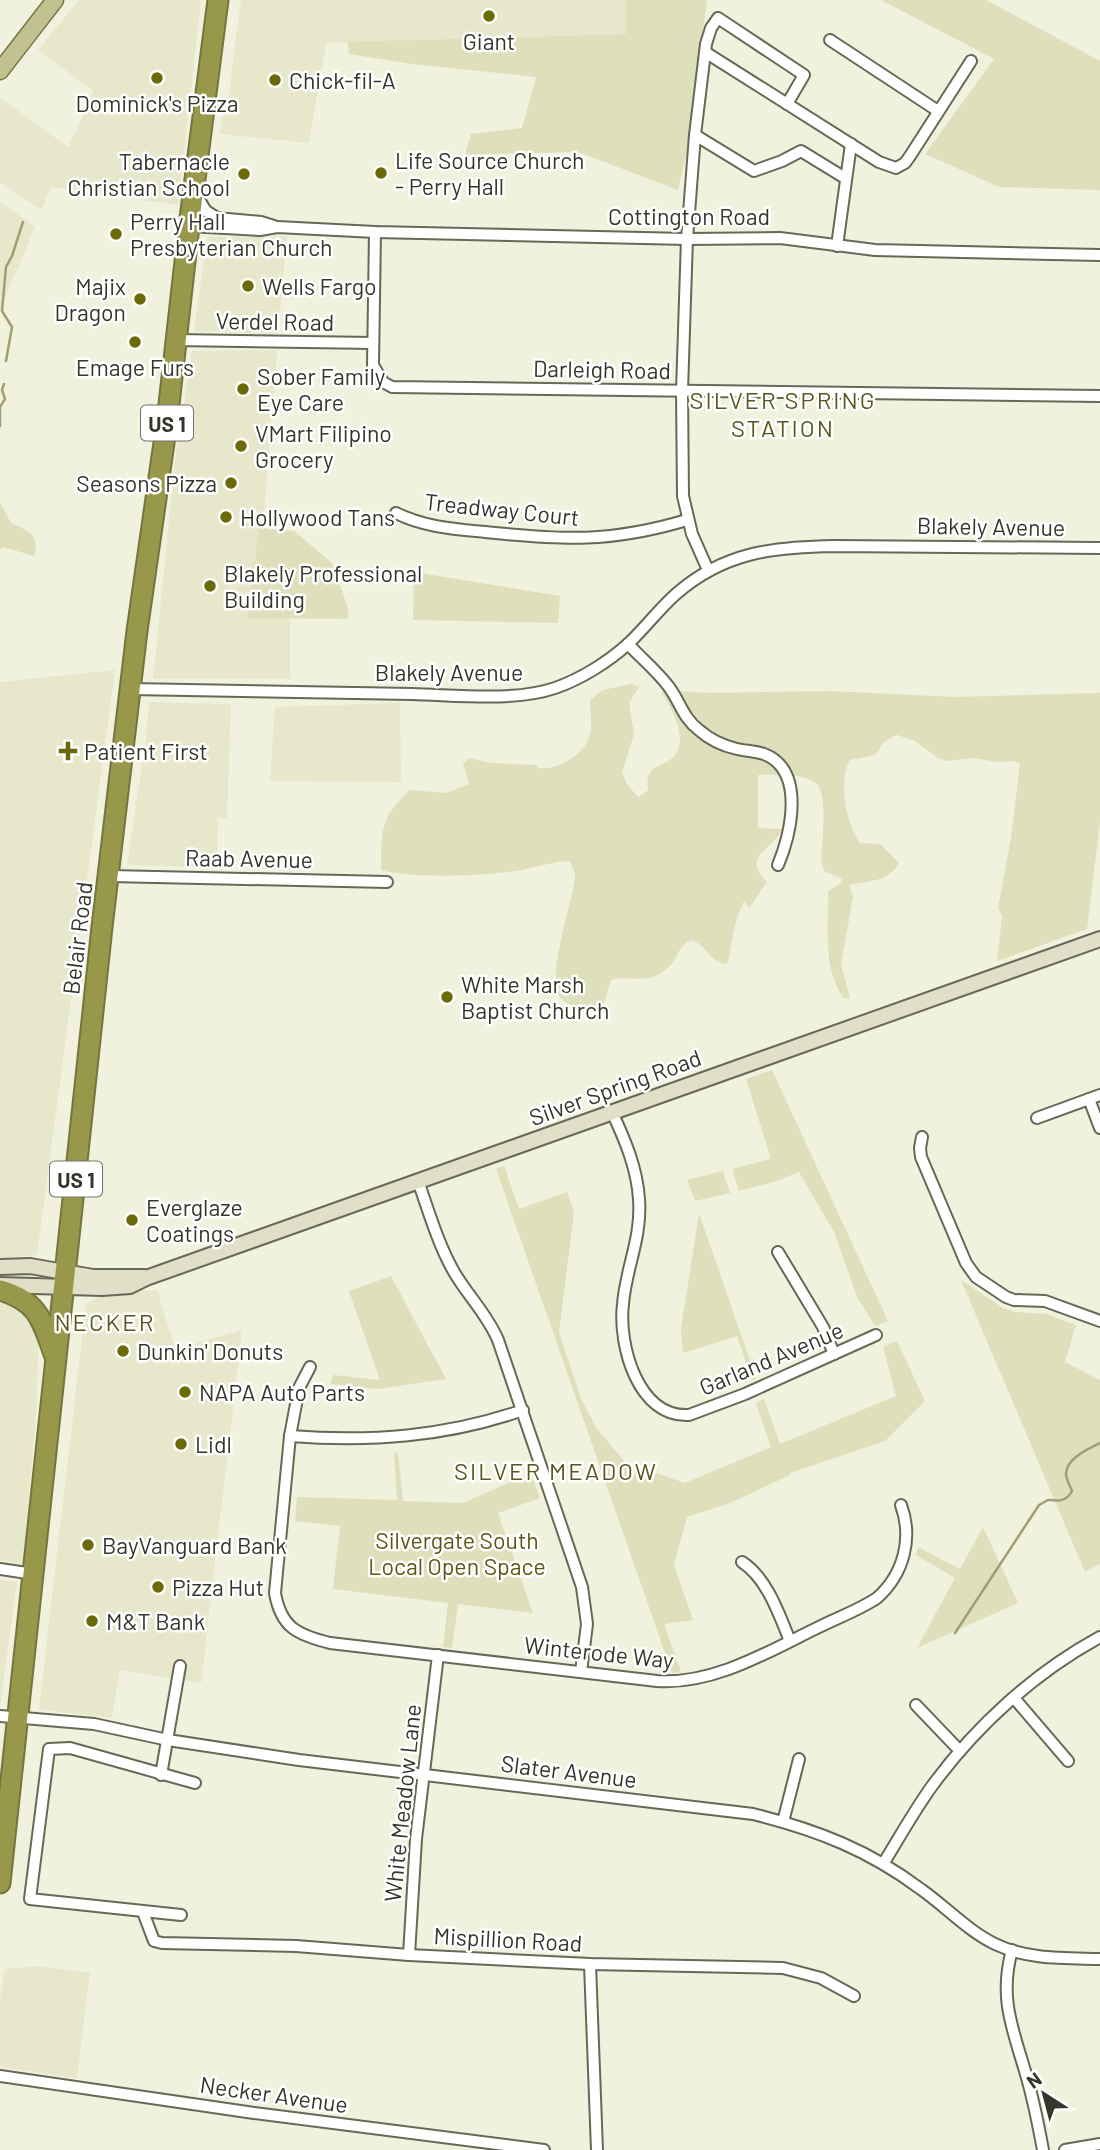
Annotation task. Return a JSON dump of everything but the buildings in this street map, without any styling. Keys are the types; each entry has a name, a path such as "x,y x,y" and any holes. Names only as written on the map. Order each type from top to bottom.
{"highway":[{"name":"Belair Road","path":"0,1883 9,1716 34,1574 131,689 218,0"},
{"path":"0,1287 16,1294 34,1309 43,1323 56,1361"}],"main road":[{"path":"0,71 55,0"},
{"name":"Silver Spring Road","path":"0,1287 65,1279 130,1286 146,1278 1100,939"},
{"name":"Silver Spring Road","path":"0,1267 30,1266 65,1279"}],"street":[{"path":"708,570 687,520 682,473 682,391 687,239 695,135 705,52 711,28 718,18 804,75 787,104"},
{"path":"830,40 938,111"},
{"path":"705,52 850,144 888,166 901,167 971,61"},
{"path":"695,135 754,171 801,151 845,178"},
{"path":"837,246 850,144"},
{"name":"Cottington Road","path":"193,191 210,215 261,222 276,227"},
{"name":"Cottington Road","path":"189,226 260,230 276,227 375,232 687,239 780,238 875,250 1100,255"},
{"name":"Darleigh Road","path":"375,232 373,365 383,382 392,387 1100,396"},
{"name":"Verdel Road","path":"176,340 373,344"},
{"name":"Treadway Court","path":"396,513 434,526 567,539 618,537 687,520"},
{"name":"Blakely Avenue","path":"131,689 435,695 540,692 566,684 592,670 628,644 676,594 708,570 753,552 801,546 1100,548"},
{"path":"628,644 670,688 688,721 702,733 736,749 767,755 787,778 792,805 786,848 778,865"},
{"name":"Raab Avenue","path":"110,876 387,882"},
{"path":"1037,1118 1095,1097 1100,1128"},
{"name":"Garland Avenue","path":"612,1112 632,1160 639,1199 639,1231 622,1305 624,1338 637,1378 650,1400 665,1412 689,1415 745,1394 876,1335"},
{"path":"922,1138 921,1157 966,1263 976,1277 1014,1300 1045,1301 1100,1321"},
{"path":"418,1181 451,1265 493,1328 582,1587 587,1624 581,1672"},
{"path":"778,1252 823,1327 834,1354"},
{"path":"310,1367 299,1388 290,1436 343,1440 402,1437 465,1427 523,1410"},
{"name":"Winterode Way","path":"290,1436 275,1593 277,1605 286,1623 303,1634 330,1643 657,1681 684,1682 719,1672 868,1604 884,1593 906,1550 908,1530 901,1505"},
{"path":"742,1562 752,1569 763,1584 790,1641"},
{"path":"0,1569 34,1574"},
{"path":"883,1864 918,1807 960,1751 1014,1698 1065,1658 1100,1637"},
{"name":"White Meadow Lane","path":"409,1955 416,1839 438,1655"},
{"path":"161,1775 180,1666"},
{"path":"1014,1698 1068,1761"},
{"path":"916,1705 960,1751"},
{"name":"Slater Avenue","path":"9,1716 94,1724 168,1740 299,1760 753,1814 820,1833 864,1852 922,1889 978,1934 995,1944 1040,1957 1100,1959"},
{"path":"181,1914 30,1899 49,1749 70,1748 195,1783"},
{"path":"783,1822 799,1759"},
{"name":"Mispillion Road","path":"143,1912 154,1941 296,1946 590,1964 796,1970 821,1978 854,1996"},
{"path":"1012,1950 1005,1982 1007,2007 1032,2095 1043,2150"},
{"path":"590,1964 597,2150"},
{"name":"Necker Avenue","path":"0,2076 254,2113 544,2150"},
{"path":"1065,2150 1100,2144"}],"shaded area":[{"path":"79,0 201,0 178,205 51,187 41,210 0,182 0,98 68,147 79,125 93,91 38,50"},
{"path":"241,0 626,0 627,34 326,43 309,143 220,134 229,95"},
{"path":"0,202 35,227 0,310"},
{"path":"287,236 278,334 194,331 207,237"},
{"path":"277,350 263,528 259,528 247,617 290,618 290,679 153,679 175,461 192,351"},
{"path":"115,670 37,1255 0,1258 0,682"},
{"path":"149,702 231,704 227,818 218,818 217,867 127,865"},
{"path":"400,703 401,782 270,781 275,707"},
{"path":"157,1290 175,1349 242,1330 201,1683 120,1670 112,1718 39,1709 86,1304 102,1295"},
{"path":"0,1303 15,1305 26,1311 39,1334 36,1415 23,1563 0,1561"},
{"path":"0,1580 17,1581 0,1707"},
{"path":"40,1966 90,1973 77,2078 0,2067 0,1999 5,1969"}],"green space":[{"path":"626,0 707,0 686,156 678,190 578,152 465,155 471,134 522,128 536,77 412,64 349,54 348,42 626,34"},
{"path":"881,0 986,0 1100,61 1100,190 999,187 925,154 994,59"},
{"path":"0,502 11,523 34,538 34,556 3,547 0,550"},
{"path":"259,528 294,531 332,563 348,608 348,619 247,618"},
{"path":"414,572 560,596 558,623 413,620"},
{"path":"631,684 639,687 629,703 634,734 622,773 638,797 648,790 648,780 653,769 670,760 680,743 678,728 663,690 708,693 830,691 956,697 1100,693 1100,822 1087,929 997,961 1002,916 998,908 1011,838 1020,764 973,758 948,761 938,758 915,741 897,735 885,741 875,755 850,760 846,769 845,802 855,835 860,843 880,844 899,863 884,877 849,885 853,897 841,964 850,999 844,998 837,987 830,961 828,891 840,884 842,879 824,871 821,860 824,820 820,789 812,780 805,778 758,775 758,828 782,829 758,859 759,873 767,882 749,908 744,901 736,920 728,962 718,962 691,940 681,949 670,966 655,976 611,980 603,1006 597,1010 568,1004 561,998 557,988 556,974 575,876 570,861 508,872 471,875 395,873 381,870 382,835 387,818 410,790 446,793 469,784 463,764 469,758 491,763 536,765 538,768 554,767 570,760 583,748 590,734 590,700 603,690"},
{"path":"772,1070 888,1321 875,1326 857,1297 834,1232 799,1172 739,1191 732,1169 771,1159 746,1079"},
{"path":"504,1166 519,1209 567,1192 574,1212 559,1332 581,1399 597,1429 625,1462 685,1483 771,1447 756,1403 764,1399 780,1444 896,1396 883,1347 897,1341 925,1401 885,1441 790,1473 730,1503 687,1517 674,1565 693,1620 664,1624 681,1672 672,1673 496,1169"},
{"path":"723,1171 730,1193 695,1201 687,1180"},
{"path":"699,1213 756,1378 752,1380 737,1336 683,1353 681,1329"},
{"path":"391,1276 446,1379 378,1389 330,1384 333,1375 380,1380 349,1291"},
{"path":"961,1280 1003,1308 1016,1312 1046,1314 1076,1325 1065,1362 1100,1380 1100,1564 1085,1572"},
{"name":"Silvergate South Local Open Space","path":"398,1452 403,1501 463,1503 531,1473 540,1498 498,1513 533,1613 458,1604 452,1648 443,1647 448,1603 333,1589 340,1526 295,1521 297,1497 397,1500 394,1453"},
{"path":"983,1527 1018,1603 917,1648 955,1578 916,1555 918,1547 960,1569"}],"waterway":[{"path":"6,361 12,327 2,311 6,267 23,222"},
{"path":"0,426 0,407 5,399 2,390 4,384"},
{"path":"955,1633 1039,1505 1048,1500 1062,1500 1070,1495 1072,1491 1066,1474 1070,1463 1100,1443"}],"place":[{"name":"Giant","path":"489,16"},
{"name":"Dominick's Pizza","path":"157,78"},
{"name":"Chick-fil-A","path":"275,80"},
{"name":"Life Source Church - Perry Hall","path":"381,173"},
{"name":"Tabernacle Christian School","path":"244,174"},
{"name":"Perry Hall Presbyterian Church","path":"116,234"},
{"name":"Wells Fargo","path":"248,286"},
{"name":"Majix Dragon","path":"140,299"},
{"name":"Emage Furs","path":"135,342"},
{"name":"Sober Family Eye Care","path":"243,389"},
{"name":"VMart Filipino Grocery","path":"241,446"},
{"name":"Seasons Pizza","path":"231,483"},
{"name":"Hollywood Tans","path":"226,517"},
{"name":"Blakely Professional Building","path":"210,586"},
{"name":"Patient First","path":"68,751"},
{"name":"White Marsh Baptist Church","path":"447,997"},
{"name":"Everglaze Coatings","path":"132,1220"},
{"name":"Dunkin' Donuts","path":"123,1351"},
{"name":"NAPA Auto Parts","path":"185,1392"},
{"name":"Lidl","path":"181,1444"},
{"name":"BayVanguard Bank","path":"88,1545"},
{"name":"Pizza Hut","path":"158,1587"},
{"name":"M&T Bank","path":"92,1621"}],"district":[{"name":"SILVER SPRING STATION","path":"783,413"},
{"name":"NECKER","path":"105,1321"},
{"name":"SILVER MEADOW","path":"556,1470"}]}
